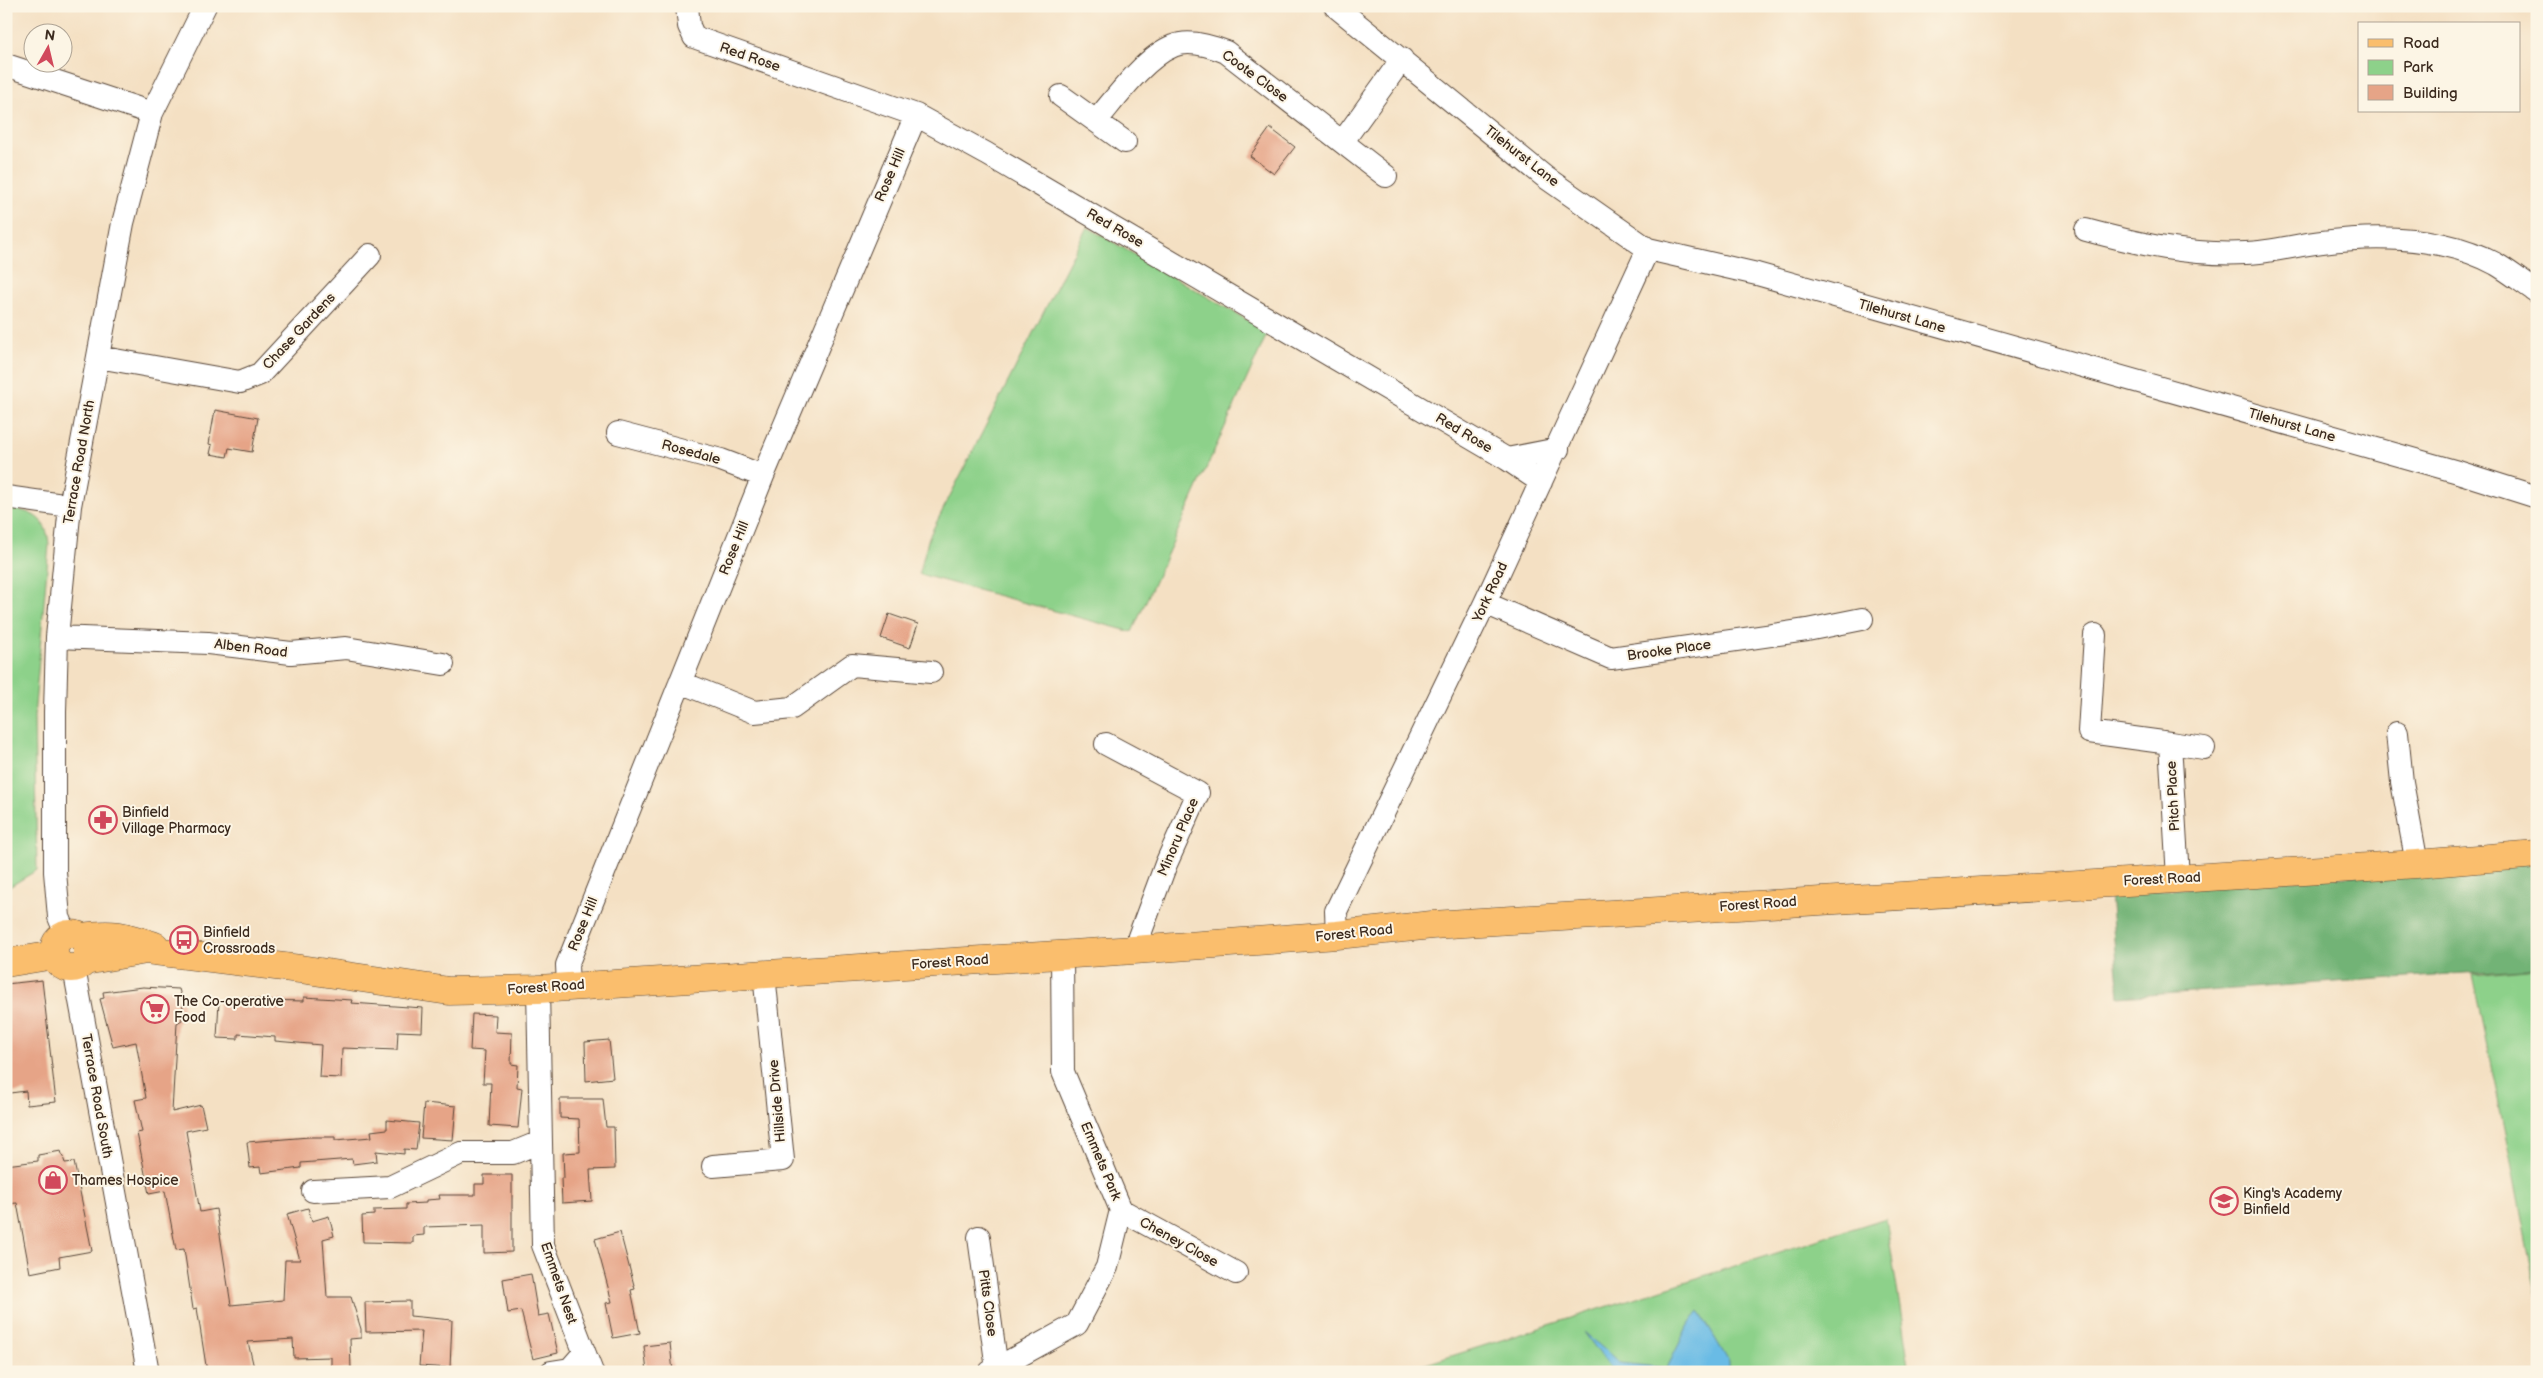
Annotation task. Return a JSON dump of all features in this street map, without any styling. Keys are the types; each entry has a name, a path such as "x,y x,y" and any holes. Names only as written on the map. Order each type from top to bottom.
{"main road":[{"name":"Forest Road","path":"6,962 72,951 106,933 120,934 173,952 449,991 538,988 1134,950 1337,935 1432,925 2417,864 2537,854"}],"street":[{"name":"Terrace Road North","path":"72,951 59,917 55,872 57,637 70,506 123,223 152,113 205,6"},
{"name":"Red Rose","path":"687,6 689,26 694,37 916,115 987,154 1507,459 1541,482"},
{"name":"Tilehurst Lane","path":"1335,6 1545,176 1648,249 1757,274 2458,472 2537,497"},
{"name":"Coote Close","path":"1096,121 1143,66 1174,45 1206,44 1226,52 1386,176"},
{"path":"1343,141 1402,59"},
{"path":"6,65 152,113"},
{"path":"1061,96 1124,142"},
{"name":"Rose Hill","path":"568,986 566,965 763,476 916,115"},
{"path":"2086,230 2123,240 2180,251 2246,253 2323,242 2390,238 2451,247 2495,264 2537,292"},
{"name":"York Road","path":"1337,935 1336,910 1558,449 1648,249"},
{"name":"Chase Gardens","path":"98,357 240,382 260,374 370,255"},
{"name":"Rosedale","path":"618,433 721,460 763,476"},
{"path":"1507,459 1558,449"},
{"path":"6,497 70,506"},
{"name":"Brooke Place","path":"1485,603 1611,658 1807,630 1862,619"},
{"name":"Pitch Place","path":"2095,635 2089,732 2170,743 2178,878"},
{"name":"Alben Road","path":"57,637 208,643 291,654 346,648 443,664"},
{"path":"680,682 754,712 792,708 852,665 931,672"},
{"path":"2397,733 2402,782 2417,864"},
{"path":"2170,743 2204,748"},
{"name":"Minoru Place","path":"1106,744 1198,793 1166,864 1134,950"},
{"name":"Terrace Road South","path":"72,951 148,1372"},
{"name":"Emmets Park","path":"993,1370 1077,1324 1107,1267 1121,1210 1063,1072 1062,954"},
{"name":"Hillside Drive","path":"713,1166 782,1160 764,974"},
{"name":"Emmets Nest","path":"538,988 543,1245 588,1362 570,1369 551,1372"},
{"path":"313,1191 390,1187 461,1154 513,1153 540,1142"},
{"name":"Cheney Close","path":"1121,1210 1236,1273"},
{"name":"Pitts Close","path":"979,1237 993,1370"}],"green space":[{"path":"1087,227 1268,332 1132,632 919,574 929,537"},
{"path":"6,508 23,511 36,517 45,528 49,545 34,717 37,870 6,889"},
{"path":"2537,862 2537,968 2119,997 2110,894"},
{"path":"2537,968 2537,1298 2472,974"},
{"path":"1886,1218 1910,1372 1401,1372"}],"water":[{"path":"1699,1311 1729,1362 1729,1372 1613,1372 1584,1332 1620,1363 1667,1368 1687,1328"}],"building":[{"path":"1270,128 1295,147 1274,174 1250,156"},
{"path":"215,410 258,418 252,452 229,448 227,457 210,454 212,445 209,444"},
{"path":"889,614 918,624 910,648 881,638"},
{"path":"42,980 56,1102 27,1105 26,1091 10,1093 6,1061 6,984"},
{"path":"143,987 179,989 183,1003 182,1020 177,1023 172,1112 201,1105 206,1127 186,1131 200,1212 216,1209 231,1305 283,1300 285,1260 300,1260 287,1214 308,1208 312,1221 329,1216 334,1236 323,1239 327,1297 351,1297 361,1329 361,1338 350,1339 351,1369 331,1370 331,1357 294,1358 293,1339 248,1342 255,1372 207,1372 197,1308 193,1309 184,1249 176,1250 165,1191 149,1194 137,1133 142,1132 135,1100 146,1098 136,1042 113,1047 100,999 104,998 103,992"},
{"path":"243,997 264,1000 304,1001 304,997 352,1000 351,1003 423,1008 422,1032 398,1031 397,1050 342,1048 341,1078 319,1077 321,1045 275,1041 275,1037 238,1034 238,1039 217,1038 219,1001 243,1003"},
{"path":"472,1014 496,1015 495,1032 512,1033 511,1064 518,1065 517,1087 522,1088 518,1128 489,1126 491,1083 483,1083 485,1051 470,1050"},
{"path":"609,1040 613,1078 586,1081 585,1042"},
{"path":"560,1099 603,1099 606,1127 614,1127 615,1169 590,1170 592,1201 562,1203 563,1153 580,1152 579,1119 560,1118"},
{"path":"424,1103 456,1106 453,1140 421,1138"},
{"path":"387,1120 419,1123 416,1150 404,1149 404,1154 376,1151 377,1161 353,1164 352,1159 301,1163 301,1168 261,1173 260,1167 250,1168 247,1142 309,1137 335,1137 335,1140 372,1137 371,1131 387,1129"},
{"path":"61,1151 65,1163 74,1162 92,1251 59,1257 60,1267 30,1273 17,1203 6,1204 6,1165 38,1161 38,1155"},
{"path":"484,1175 512,1175 512,1252 484,1253 484,1225 424,1227 424,1235 413,1236 413,1243 363,1242 362,1216 374,1215 374,1210 406,1209 406,1204 426,1203 426,1200 440,1199 439,1195 475,1195 475,1184 484,1184"},
{"path":"620,1232 635,1289 631,1290 640,1333 613,1338 606,1303 612,1302 595,1239"},
{"path":"531,1274 538,1316 549,1314 558,1353 533,1359 521,1311 508,1313 503,1279"},
{"path":"410,1301 410,1316 452,1320 450,1368 419,1366 422,1331 366,1332 365,1302"},
{"path":"670,1343 673,1372 647,1372 644,1346"}],"place":[{"name":"Binfield Village Pharmacy","path":"103,820"},
{"name":"Binfield Crossroads","path":"184,940"},
{"name":"The Co-operative Food","path":"155,1009"},
{"name":"Thames Hospice","path":"53,1180"},
{"name":"King's Academy Binfield","path":"2224,1201"}]}
